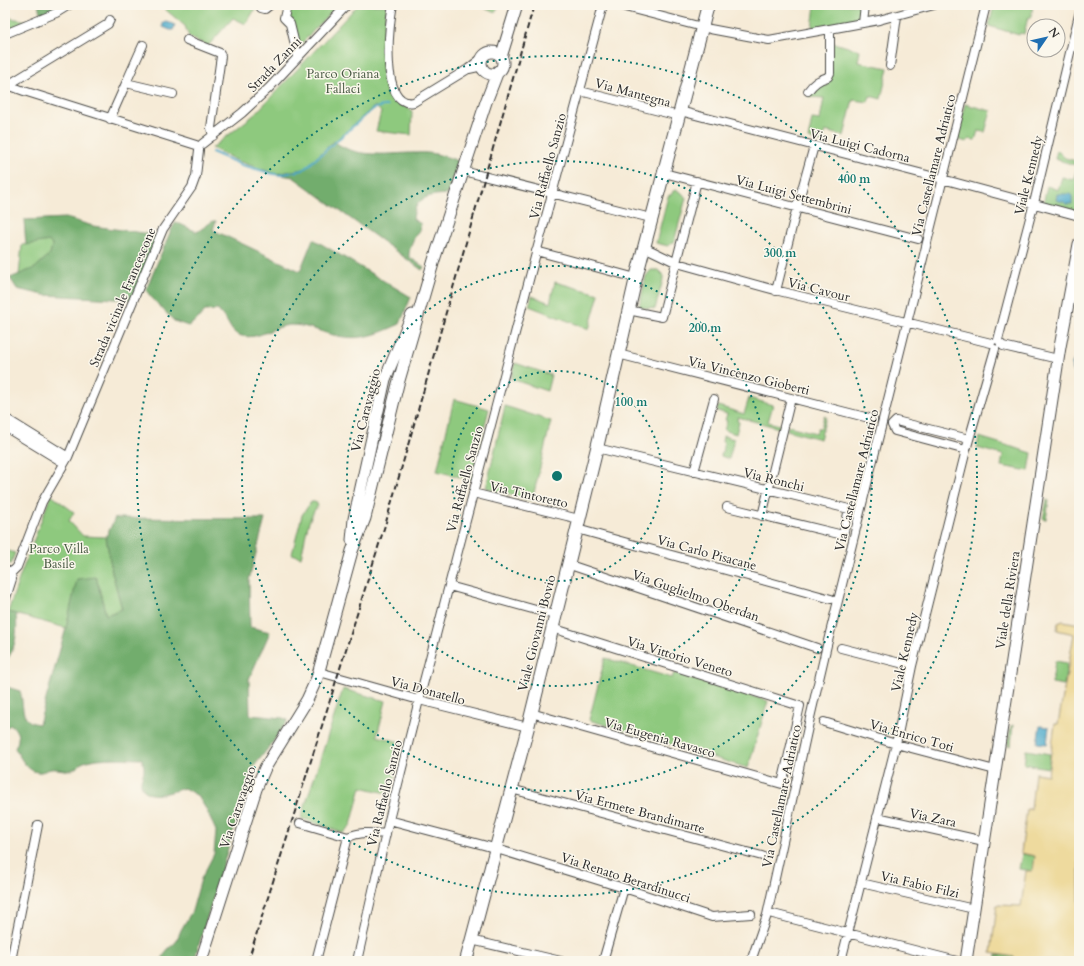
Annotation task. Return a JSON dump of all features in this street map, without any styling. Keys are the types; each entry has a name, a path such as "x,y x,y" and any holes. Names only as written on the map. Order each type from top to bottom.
{"main road":[{"name":"Viale Giovanni Bovio","path":"466,961 528,727 554,615 597,448 628,310 651,218 708,5"}],"street":[{"path":"5,34 56,13 69,5"},
{"path":"259,5 261,8 265,9 270,5"},
{"path":"287,5 284,18 290,24 298,57"},
{"name":"Strada Zanni","path":"199,146 242,113 269,88 347,5"},
{"path":"393,5 388,55 389,75 395,90 401,99 408,103 414,102 468,69 486,55 498,43 516,5"},
{"path":"501,57 516,5"},
{"name":"Via Raffaello Sanzio","path":"357,961 389,820 472,493 603,5"},
{"path":"617,5 702,27 769,40 897,16 925,6 934,5"},
{"path":"863,23 865,5"},
{"name":"Via Castellamare Adriatico","path":"751,961 767,915 811,714 986,5"},
{"name":"Viale Kennedy","path":"841,961 896,744 912,666 966,450 1034,204 1079,15"},
{"path":"890,66 897,16"},
{"path":"7,84 108,24 110,20"},
{"path":"808,91 814,83 820,79 828,77 830,73 830,29"},
{"path":"187,40 220,53 221,56 211,128 213,136"},
{"path":"110,119 143,46"},
{"path":"468,69 478,67 484,70 492,73 498,72 503,63 501,57 496,53 486,55 481,63 484,70"},
{"name":"Via Caravaggio","path":"484,70 488,79 488,95"},
{"name":"Via Caravaggio","path":"202,961 256,789 265,768 312,691 321,672 352,551 365,518 398,384 434,260 488,95 498,72"},
{"path":"126,83 173,94"},
{"path":"7,84 110,119 199,146"},
{"name":"Via Mantegna","path":"580,90 679,114"},
{"name":"Via Luigi Cadorna","path":"679,114 814,146 1079,216"},
{"name":"Strada vicinale Francescone","path":"8,571 17,567 42,502 66,460 163,229 194,181 198,162 199,146"},
{"path":"776,291 814,146"},
{"path":"463,171 651,218"},
{"name":"Via Luigi Settembrini","path":"664,173 918,239"},
{"path":"628,310 662,317 697,182"},
{"name":"Viale della Riviera","path":"966,961 1058,359 1079,244"},
{"name":"Via Cavour","path":"644,247 677,263 776,291 1058,359"},
{"path":"536,251 636,278"},
{"name":"Via Vincenzo Gioberti","path":"618,354 873,420"},
{"path":"727,507 762,516 792,398"},
{"path":"694,472 714,399"},
{"path":"5,418 66,460"},
{"path":"966,450 895,431 892,425 896,421 969,439"},
{"path":"5,426 66,460"},
{"name":"Via Ronchi","path":"597,448 849,509 843,535 762,516"},
{"name":"Via Tintoretto","path":"472,493 578,524"},
{"name":"Via Carlo Pisacane","path":"578,524 831,599"},
{"name":"Via Guglielmo Oberdan","path":"567,564 817,648"},
{"path":"5,601 12,578 8,571"},
{"path":"449,586 554,615"},
{"name":"Via Vittorio Veneto","path":"552,628 800,706 782,784"},
{"path":"841,648 912,666"},
{"name":"Via Donatello","path":"321,672 419,700 528,727"},
{"name":"Via Eugenia Ravasco","path":"531,713 782,784"},
{"name":"Via Enrico Toti","path":"824,722 896,744 995,770"},
{"name":"Via Ermete Brandimarte","path":"511,789 762,856"},
{"name":"Via Zara","path":"877,817 984,841"},
{"name":"Via Renato Berardinucci","path":"389,820 496,848 624,888 712,918 751,914"},
{"path":"300,823 348,837 363,832 386,834"},
{"path":"11,961 38,825"},
{"path":"316,961 348,837"},
{"name":"Via Fabio Filzi","path":"861,883 974,909"},
{"path":"603,961 624,888"},
{"path":"773,914 957,961"},
{"path":"471,940 560,961"}],"green space":[{"path":"38,5 69,5 42,19"},
{"path":"160,5 257,6 246,24 233,18 208,46 189,37 185,26"},
{"path":"290,5 338,5 299,46 287,15"},
{"name":"Parco Oriana Fallaci","path":"358,5 387,5 383,53 385,76 392,99 412,112 411,135 376,131 381,112 375,106 304,169 276,174 238,161 212,148 255,114"},
{"path":"478,5 499,5 495,13"},
{"path":"815,5 860,5 859,22 812,29"},
{"path":"994,5 1033,5 1031,17 1026,18 1024,34 1020,33 1019,35 989,26"},
{"path":"5,17 27,21 5,32"},
{"path":"833,43 860,50 858,62 888,68 881,99 870,96 868,102 853,100 844,136 825,131 822,142 808,139 812,119 820,120 824,98 809,97 811,90 826,80"},
{"path":"965,104 991,111 985,132 978,131 975,140 969,139 967,142 956,139"},
{"path":"334,141 355,151 367,153 428,153 458,161 448,194 434,195 424,199 416,206 414,212 413,219 421,224 409,251 409,257 424,267 422,270 293,177 276,174 304,169"},
{"path":"1057,150 1065,158 1079,162 1079,214 1043,204 1047,186 1058,190 1062,177 1073,180 1078,166 1055,159"},
{"path":"676,190 682,193 686,198 674,242 668,246 656,243 668,196"},
{"path":"66,218 93,226 158,235 133,300 44,295 17,289 10,278 35,268 50,254 52,245 49,241 26,245 24,220"},
{"path":"213,221 216,221 213,230 300,271 313,239 411,297 400,324 372,335 355,338 337,336 304,326 295,325 284,326 260,335 248,337 234,332 218,310 205,311 197,320 188,326 174,321 146,290 171,230 176,222 197,232"},
{"path":"49,241 52,245 50,254 35,268 19,275 22,245"},
{"path":"651,270 658,270 664,276 655,309 639,307 646,276"},
{"path":"555,282 599,294 589,329 529,306 532,296 550,303"},
{"path":"515,363 551,375 547,391 511,379"},
{"path":"749,398 773,405 768,422 780,425 779,428 738,417 737,421 739,422 736,434 724,430 727,421 725,420 727,414 717,411 718,406 744,414"},
{"path":"454,399 489,409 471,480 437,471"},
{"path":"505,406 551,421 532,501 486,488"},
{"path":"824,416 826,417 820,439 787,430 788,426 816,433 818,428 821,428"},
{"path":"723,436 734,439 729,459 721,456 724,443 722,442"},
{"path":"979,437 1032,453 1029,471 1001,466 1003,455 977,448"},
{"name":"Parco Villa Basile","path":"51,495 74,512 69,521 83,536 106,537 112,572 122,609 106,615 96,577 77,580 66,628 8,612"},
{"path":"1047,500 1049,501 1045,520 1043,518"},
{"path":"311,502 316,502 318,506 311,516 301,557 292,554 302,515"},
{"path":"115,518 265,519 249,580 250,627 270,632 249,679 250,715 283,718 288,720 252,769 194,961 161,961 167,950 176,942 192,911 201,879 214,854 216,831 198,796 184,788 160,794 148,793 144,790 141,784 144,769 142,759 98,759 83,763 72,770 52,769 36,772 28,768 15,748 18,742 18,737 13,726 10,725 5,730 5,687 20,691 25,716 32,723 39,724 66,628 77,579 96,577 106,615 122,609 112,572 106,537"},
{"path":"5,550 15,553 11,564 5,563"},
{"path":"8,612 16,614 17,627 12,652 5,662 5,626"},
{"path":"605,658 672,678 674,673 768,701 748,768 589,720"},
{"path":"1055,661 1067,663 1064,685 1052,683"},
{"path":"343,689 386,701 377,736 404,743 390,794 361,787 351,825 343,833 301,818"},
{"path":"1013,725 1011,745 1009,746 1011,726"},
{"path":"1026,750 1050,754 1048,768 1024,764"},
{"path":"1022,854 1035,856 1033,871 1019,869"},
{"path":"997,955 1014,957 1013,961 996,961"}],"sand":[{"path":"1063,621 1079,624 1079,961 1015,961 1015,957 991,953 997,905 1021,906 1026,871 1033,871 1035,856 1021,853 1027,809 1031,809 1035,773 1048,775 1055,724 1058,724 1074,634 1057,630 1058,623"}],"water":[{"path":"166,22 174,24 175,26 173,30 163,27 163,23"},
{"path":"1057,194 1070,194 1072,196 1072,204 1066,204 1056,200"},
{"path":"1079,356 1079,373 1077,377 1074,375 1072,363"},
{"path":"1040,726 1049,727 1047,744 1037,743"}],"waterway":[{"path":"212,152 242,165 279,175 303,170 373,109 388,106"}],"railway":[{"path":"248,961 386,522 534,5"}]}
